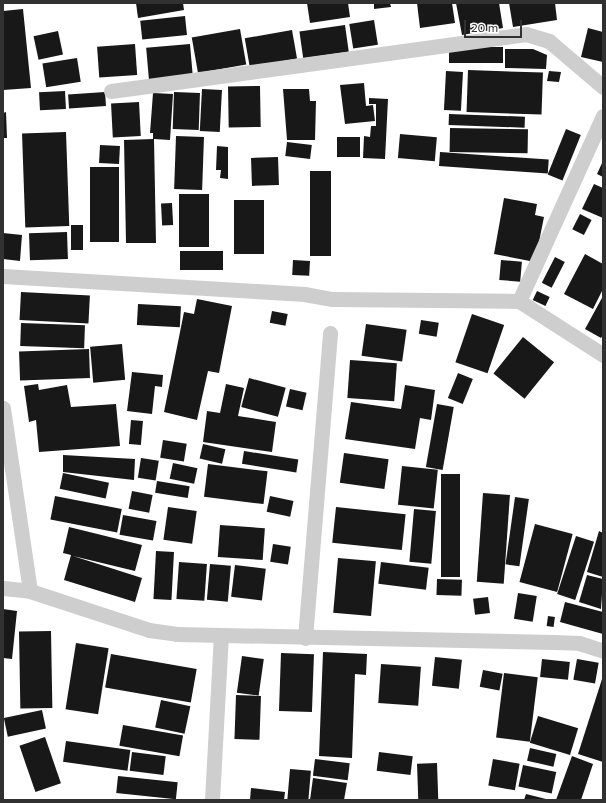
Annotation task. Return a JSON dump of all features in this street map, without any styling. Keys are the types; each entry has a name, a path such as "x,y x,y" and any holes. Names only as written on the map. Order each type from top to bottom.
{"street":[{"path":"111,91 526,34 549,41 603,87"},
{"path":"519,301 603,116"},
{"path":"3,276 304,294 333,299 519,301 603,355"},
{"path":"305,638 330,333"},
{"path":"3,408 30,591"},
{"path":"3,588 30,591 149,630 221,635 305,638 579,643 603,651"},
{"path":"212,800 221,635"}],"building":[{"path":"136,3 183,3 184,10 138,18"},
{"path":"307,3 348,3 350,17 310,23"},
{"path":"374,3 390,3 391,7 374,9"},
{"path":"417,3 452,3 455,23 420,28"},
{"path":"456,3 499,3 503,28 462,35"},
{"path":"509,3 555,3 557,20 513,27"},
{"path":"23,9 31,88 3,90 3,11"},
{"path":"185,16 187,35 142,40 140,21"},
{"path":"374,20 378,45 353,49 349,24"},
{"path":"345,25 349,52 303,58 299,31"},
{"path":"588,28 603,32 603,62 581,57"},
{"path":"240,29 246,64 198,73 192,38"},
{"path":"292,30 297,59 250,67 245,38"},
{"path":"58,31 63,54 39,60 34,36"},
{"path":"135,44 137,75 99,78 97,47"},
{"path":"190,44 193,76 149,80 146,48"},
{"path":"449,47 503,47 503,63 449,63"},
{"path":"505,49 533,49 547,55 546,69 505,68"},
{"path":"77,58 81,82 46,87 42,63"},
{"path":"468,70 543,73 541,115 467,112"},
{"path":"446,71 463,72 461,111 444,110"},
{"path":"549,71 561,72 559,82 547,81"},
{"path":"364,83 366,106 373,105 375,121 345,124 340,85"},
{"path":"260,86 261,127 229,128 228,87"},
{"path":"202,89 222,90 220,132 200,131"},
{"path":"283,89 309,89 310,101 316,101 315,140 287,140"},
{"path":"65,91 66,109 40,110 39,92"},
{"path":"105,92 106,106 69,109 68,95"},
{"path":"174,92 200,93 199,130 173,129"},
{"path":"153,93 173,94 170,140 154,139 156,243 126,243 124,140 153,139 153,133 150,133"},
{"path":"369,98 388,99 385,159 363,158 364,136 370,137 371,126 376,126 376,104 369,104"},
{"path":"139,102 141,136 113,137 111,103"},
{"path":"6,112 7,138 3,138 3,113"},
{"path":"449,114 525,117 525,128 449,125"},
{"path":"450,128 528,129 528,153 450,152"},
{"path":"566,129 581,135 562,180 548,174"},
{"path":"66,132 69,226 25,227 22,134"},
{"path":"400,134 437,137 435,161 398,158"},
{"path":"176,136 204,137 202,190 174,189"},
{"path":"337,137 360,137 360,157 337,157"},
{"path":"287,142 312,145 310,159 285,156"},
{"path":"100,145 120,146 119,164 99,163"},
{"path":"217,146 228,147 228,179 220,178 221,170 216,170"},
{"path":"440,152 549,160 548,174 439,166"},
{"path":"278,157 279,185 252,186 251,158"},
{"path":"603,161 603,177 597,174"},
{"path":"90,167 119,167 119,242 90,242"},
{"path":"310,171 331,171 331,256 310,256"},
{"path":"594,184 603,188 603,218 582,209"},
{"path":"179,194 209,194 209,247 179,247"},
{"path":"504,198 537,204 535,215 544,217 535,262 494,254"},
{"path":"234,200 264,200 264,254 234,254"},
{"path":"172,203 173,225 162,226 161,204"},
{"path":"580,214 592,220 584,235 572,229"},
{"path":"71,225 83,225 83,250 71,250"},
{"path":"67,232 68,259 30,260 29,233"},
{"path":"3,233 22,235 20,261 3,259"},
{"path":"180,251 223,251 223,270 180,270"},
{"path":"585,254 603,264 603,289 593,309 564,294"},
{"path":"555,257 565,262 552,288 542,283"},
{"path":"293,260 310,261 309,276 292,275"},
{"path":"501,260 522,262 520,282 499,280"},
{"path":"537,291 550,297 545,306 533,300"},
{"path":"21,292 90,296 88,324 20,320"},
{"path":"603,296 603,335 601,338 585,329"},
{"path":"197,299 232,306 219,373 208,371 197,420 164,412 184,312 194,314"},
{"path":"138,304 181,306 180,327 137,325"},
{"path":"272,311 288,314 285,326 270,323"},
{"path":"472,314 504,325 488,373 455,362"},
{"path":"421,320 439,323 437,337 419,334"},
{"path":"21,323 85,325 84,348 20,346"},
{"path":"366,324 407,330 402,361 362,356"},
{"path":"523,337 554,362 525,399 493,374"},
{"path":"122,344 125,380 93,383 90,347"},
{"path":"89,349 90,378 20,380 19,351"},
{"path":"350,360 397,363 394,401 347,398"},
{"path":"132,372 163,375 162,387 155,386 152,414 127,411"},
{"path":"458,373 473,379 463,404 448,398"},
{"path":"249,378 286,388 278,417 241,407"},
{"path":"38,384 39,390 67,385 71,407 116,404 120,446 39,452 36,420 29,422 24,386"},
{"path":"226,384 244,388 238,416 276,422 272,452 203,442 207,411 220,413"},
{"path":"405,385 435,390 431,420 420,418 415,449 345,439 351,402 401,409"},
{"path":"290,389 307,393 303,410 286,407"},
{"path":"437,404 454,407 443,470 426,467"},
{"path":"131,420 143,421 141,445 129,444"},
{"path":"163,440 187,444 184,462 160,458"},
{"path":"203,444 225,449 222,464 200,459"},
{"path":"244,451 298,460 296,472 242,464"},
{"path":"344,453 389,459 384,489 340,483"},
{"path":"63,455 135,459 134,480 63,472"},
{"path":"141,458 159,461 156,481 138,478"},
{"path":"173,463 197,468 194,484 170,479"},
{"path":"208,464 268,471 264,504 204,497"},
{"path":"402,466 438,470 434,509 398,505"},
{"path":"63,473 109,483 106,498 60,489"},
{"path":"441,474 460,474 460,577 441,577"},
{"path":"157,481 190,486 188,498 155,493"},
{"path":"132,491 153,495 149,513 129,509"},
{"path":"483,493 510,495 504,584 477,582"},
{"path":"55,496 122,509 117,533 50,520"},
{"path":"270,496 293,501 290,517 267,512"},
{"path":"515,497 529,499 519,566 506,564"},
{"path":"168,507 197,511 192,544 163,540"},
{"path":"336,507 406,514 402,550 332,543"},
{"path":"414,509 436,511 431,564 409,562"},
{"path":"123,515 156,521 153,541 120,535"},
{"path":"535,524 573,534 557,592 519,582"},
{"path":"220,525 265,528 263,560 218,557"},
{"path":"69,527 142,545 135,571 73,556 142,578 135,602 64,580 71,555 63,553"},
{"path":"599,531 603,533 603,577 587,572"},
{"path":"576,536 594,542 575,600 557,594"},
{"path":"273,544 291,547 288,565 270,562"},
{"path":"156,551 174,552 171,600 153,599"},
{"path":"338,558 376,561 371,616 333,613"},
{"path":"179,562 207,564 204,601 176,599"},
{"path":"381,562 429,568 426,590 378,584"},
{"path":"210,564 231,566 228,602 207,600"},
{"path":"235,565 266,569 262,601 231,597"},
{"path":"587,575 603,579 601,609 579,602"},
{"path":"437,579 462,580 461,596 436,595"},
{"path":"518,593 537,596 533,622 514,619"},
{"path":"488,597 490,613 475,615 473,599"},
{"path":"565,602 603,612 603,634 560,622"},
{"path":"3,609 17,611 12,659 3,658"},
{"path":"548,616 555,617 554,627 547,626"},
{"path":"51,631 52,708 20,709 19,632"},
{"path":"76,643 109,648 98,714 66,709"},
{"path":"323,652 367,654 366,675 355,674 352,758 319,756"},
{"path":"281,653 314,654 312,712 279,711"},
{"path":"111,654 197,669 191,703 105,687"},
{"path":"242,656 264,659 259,696 237,693"},
{"path":"435,657 462,660 459,689 432,686"},
{"path":"542,659 570,662 568,680 540,677"},
{"path":"577,659 599,663 595,684 573,680"},
{"path":"381,664 421,667 418,706 378,703"},
{"path":"483,670 503,674 499,691 480,687"},
{"path":"504,673 538,677 530,742 496,738"},
{"path":"603,676 603,762 578,754"},
{"path":"236,695 261,696 259,740 234,739"},
{"path":"161,700 190,706 185,734 155,727"},
{"path":"42,710 46,729 8,737 4,718"},
{"path":"538,716 578,728 570,755 530,743"},
{"path":"123,725 183,736 179,756 119,746"},
{"path":"45,737 61,783 35,792 19,746"},
{"path":"66,741 130,750 127,771 63,762"},
{"path":"530,748 556,754 553,767 527,761"},
{"path":"132,752 166,756 163,775 130,771"},
{"path":"379,752 413,756 410,775 377,771"},
{"path":"572,756 593,764 581,800 556,800"},
{"path":"315,759 350,763 348,780 313,776"},
{"path":"493,759 520,764 515,790 488,786"},
{"path":"437,763 438,800 418,800 417,764"},
{"path":"523,765 556,772 552,794 518,787"},
{"path":"290,769 311,771 308,800 287,800"},
{"path":"118,776 178,782 176,799 116,793"},
{"path":"313,778 347,783 344,800 310,800"},
{"path":"251,788 285,792 284,800 250,800"},
{"path":"526,794 546,799 524,800"}]}
